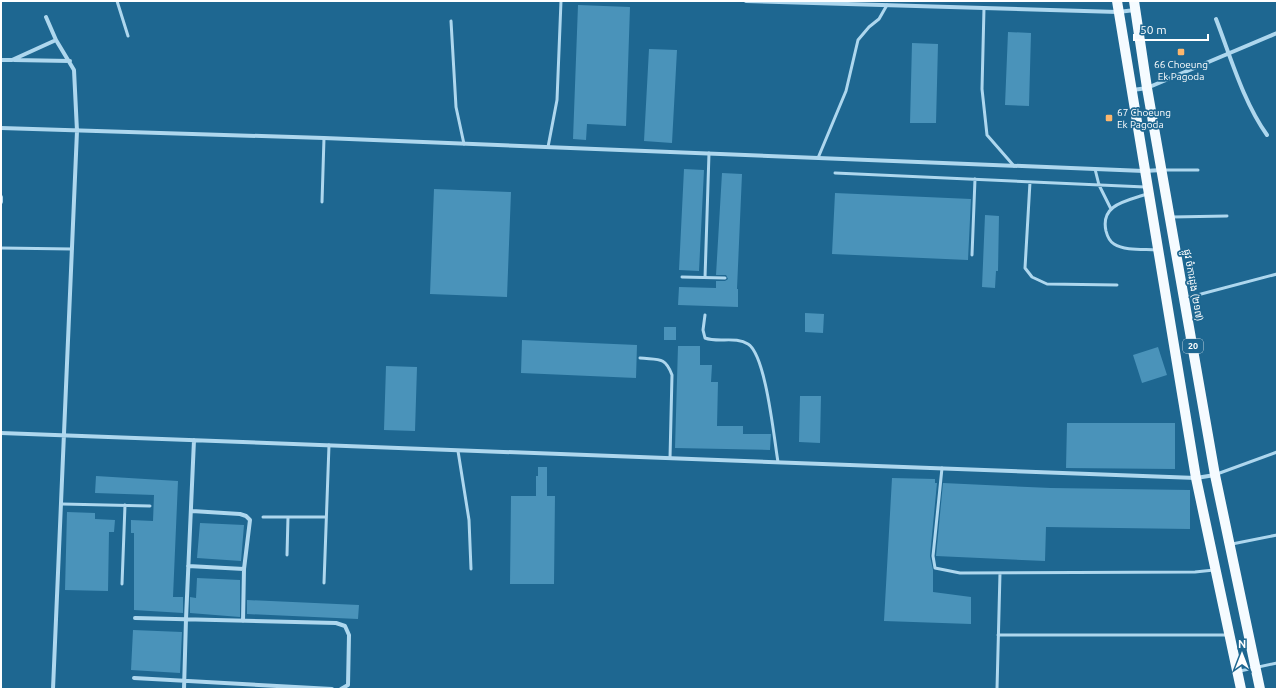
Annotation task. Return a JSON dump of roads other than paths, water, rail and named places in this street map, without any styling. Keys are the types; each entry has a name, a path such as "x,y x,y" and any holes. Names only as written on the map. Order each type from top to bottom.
{"main road":[{"name":"20","path":"1117,1 1196,478 1241,689"},
{"name":"ផ្លូវ ចំការដូង (២១៧)","path":"1135,5 1147,88 1215,475 1260,689"}],"street":[{"path":"746,1 872,3 887,5 1118,12 1135,5"},
{"path":"46,16 56,40 74,70 77,131 62,504 52,689"},
{"path":"1216,19 1228,54 1258,123 1267,135"},
{"path":"1131,90 1147,88 1277,33"},
{"path":"12,60 56,40"},
{"path":"1,60 70,62"},
{"path":"1,128 324,138 1144,171 1162,170"},
{"path":"1,197 1,202"},
{"path":"1,433 1196,478 1215,475"},
{"path":"184,689 194,440"},
{"path":"192,512 240,514 246,516 250,520 244,568 243,621"},
{"path":"188,566 244,568"},
{"path":"135,618 336,623 345,626 349,635 348,685 341,689"},
{"path":"134,678 185,679 332,689"}],"lane":[{"path":"117,1 128,36"},
{"path":"548,147 557,100 560,1"},
{"path":"818,158 846,91 858,40 868,27 878,19 887,5"},
{"path":"984,8 982,88 987,135 1014,166"},
{"path":"451,21 456,107 464,144"},
{"path":"322,202 324,138"},
{"path":"705,278 709,153"},
{"path":"1095,169 1099,185 1111,208"},
{"path":"1162,170 1198,170"},
{"path":"835,173 1099,185 1148,190"},
{"path":"972,255 975,179"},
{"path":"1030,182 1025,268 1032,277 1046,284 1117,285"},
{"path":"1148,190 1111,208 1105,216 1105,225 1108,236 1113,244 1124,247 1158,250"},
{"path":"1170,217 1228,216"},
{"path":"1,248 72,249"},
{"path":"1184,298 1277,274"},
{"path":"682,277 725,278"},
{"path":"705,315 703,330 705,338 713,340 734,340 747,343 756,351 765,383 778,462"},
{"path":"640,358 663,360 668,365 672,375 670,458"},
{"path":"324,583 329,445"},
{"path":"458,451 469,520 471,569"},
{"path":"1215,475 1277,452"},
{"path":"942,468 932,556 935,568 960,573 1195,572 1215,570"},
{"path":"62,504 150,506"},
{"path":"122,584 125,505"},
{"path":"263,517 326,517"},
{"path":"287,555 288,517"},
{"path":"1230,545 1277,535"},
{"path":"997,689 1000,573"},
{"path":"998,635 1229,635"},
{"path":"1237,671 1277,663"}],"place":[{"name":"66 Choeung Ek Pagoda","path":"1181,52"},
{"name":"67 Choeung Ek Pagoda","path":"1109,118"}]}
